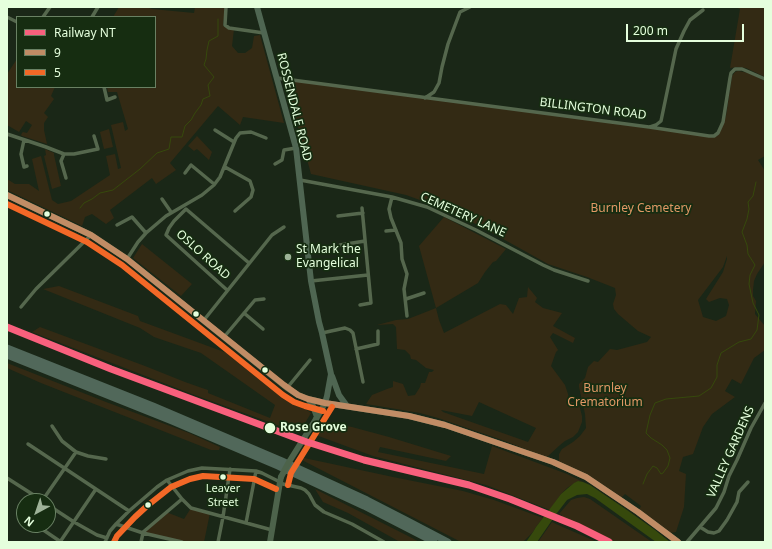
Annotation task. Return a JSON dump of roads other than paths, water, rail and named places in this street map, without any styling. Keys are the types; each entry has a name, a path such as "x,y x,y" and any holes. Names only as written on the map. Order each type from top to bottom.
{"highway":[{"name":"ROSSENDALE ROAD","path":"257,7 296,148 311,282 331,374 325,403"},
{"path":"7,347 26,356 153,406 288,464 367,500 448,542"},
{"path":"7,355 150,412 278,466 384,516 434,542"},
{"path":"7,359 124,405 150,412"},
{"path":"331,374 339,395 347,406"},
{"path":"325,403 409,416 445,425 553,462 586,477 638,512 678,542"}],"main road":[{"path":"7,195 91,235 127,259 287,388 298,395 325,403 289,462 281,479 270,542"},
{"path":"308,398 313,406 316,418"}],"street":[{"path":"44,16 50,7"},
{"path":"93,16 98,7"},
{"path":"226,7 225,25 229,28 264,33"},
{"path":"425,98 434,92 439,83 448,44 460,12 470,7"},
{"name":"BILLINGTON ROAD","path":"277,78 649,127 656,125 661,121 676,49 690,20 702,10"},
{"path":"7,17 16,22"},
{"path":"649,127 714,136 718,133 723,122 731,73 735,69 742,69 765,79"},
{"path":"104,88 106,100 115,97"},
{"path":"216,130 234,142"},
{"path":"127,259 146,232 171,212 202,195 214,184 220,177 234,142 240,133 251,132 266,138"},
{"path":"7,134 64,154 74,154 98,149 94,136"},
{"path":"24,140 20,154 24,167 27,166"},
{"path":"275,164 282,160 284,150 296,148"},
{"path":"64,154 61,161 66,178"},
{"path":"185,173 191,165 214,184"},
{"path":"225,167 250,181 253,190 251,197 235,211"},
{"name":"CEMETERY LANE","path":"300,180 392,197 427,207 476,230 543,265 588,281"},
{"path":"392,197 389,208 391,218 401,243 402,259 407,274 404,290 407,315 412,313"},
{"path":"162,199 171,212"},
{"path":"360,305 371,303 362,208"},
{"name":"OSLO ROAD","path":"228,290 166,235 174,221 186,209 249,263"},
{"path":"338,216 363,213"},
{"path":"117,225 132,217 146,232"},
{"path":"204,320 272,235 284,226"},
{"path":"386,231 396,230"},
{"path":"21,307 36,289 91,235"},
{"path":"340,245 365,242"},
{"path":"311,282 368,275"},
{"path":"406,299 424,293"},
{"path":"224,337 255,300 264,299"},
{"path":"244,313 264,329"},
{"path":"322,333 345,328 353,333 363,382"},
{"path":"356,349 378,344 378,331"},
{"path":"287,388 310,360"},
{"name":"VALLEY GARDENS","path":"687,542 716,508 751,428 765,402"},
{"path":"52,426 62,441 76,452 106,459"},
{"path":"28,444 129,511"},
{"path":"48,493 76,452"},
{"path":"56,510 106,540 110,531 129,511 167,480 188,471 202,468 256,471 281,479 283,484 305,490 315,505 324,512 352,524 384,542"},
{"path":"218,542 230,469"},
{"path":"246,523 256,471"},
{"path":"8,480 29,493"},
{"path":"167,480 191,508 272,530"},
{"name":"VALLEY GARDENS","path":"700,528 714,533 719,531 728,520 737,502 739,492 748,482"},
{"path":"48,533 61,542 96,489"},
{"path":"140,542 143,533 182,499"},
{"path":"116,524 143,533 182,542"}],"waterway":[{"path":"80,208 84,203 100,193 113,190 140,169 157,153 169,149 171,137 182,137 185,126 191,120 201,105 203,99 210,96 208,85 214,77 204,65 209,41 218,36 218,19"},
{"path":"643,484 647,474 653,466 657,468 661,474 668,466 670,458 667,450 646,433 650,415 655,403 666,399 699,396 711,388 717,377 717,365 721,353 739,342 751,339 757,330 759,315 753,303 749,284 750,275 755,265 748,254 747,245 742,232 747,219 749,209 748,202 753,196 756,182"}],"rail line":[{"name":"NT","path":"7,327 111,369 304,441 364,460 469,485 510,499 577,526 609,542"}],"place":[{"name":"St Mark the Evangelical","path":"288,257"},
{"name":"Rose Grove","path":"270,428"},
{"name":"Leaver Street","path":"223,477"}],"park label":[{"name":"Burnley Cemetery","path":"641,209"},
{"name":"Burnley Crematorium","path":"605,396"}]}
